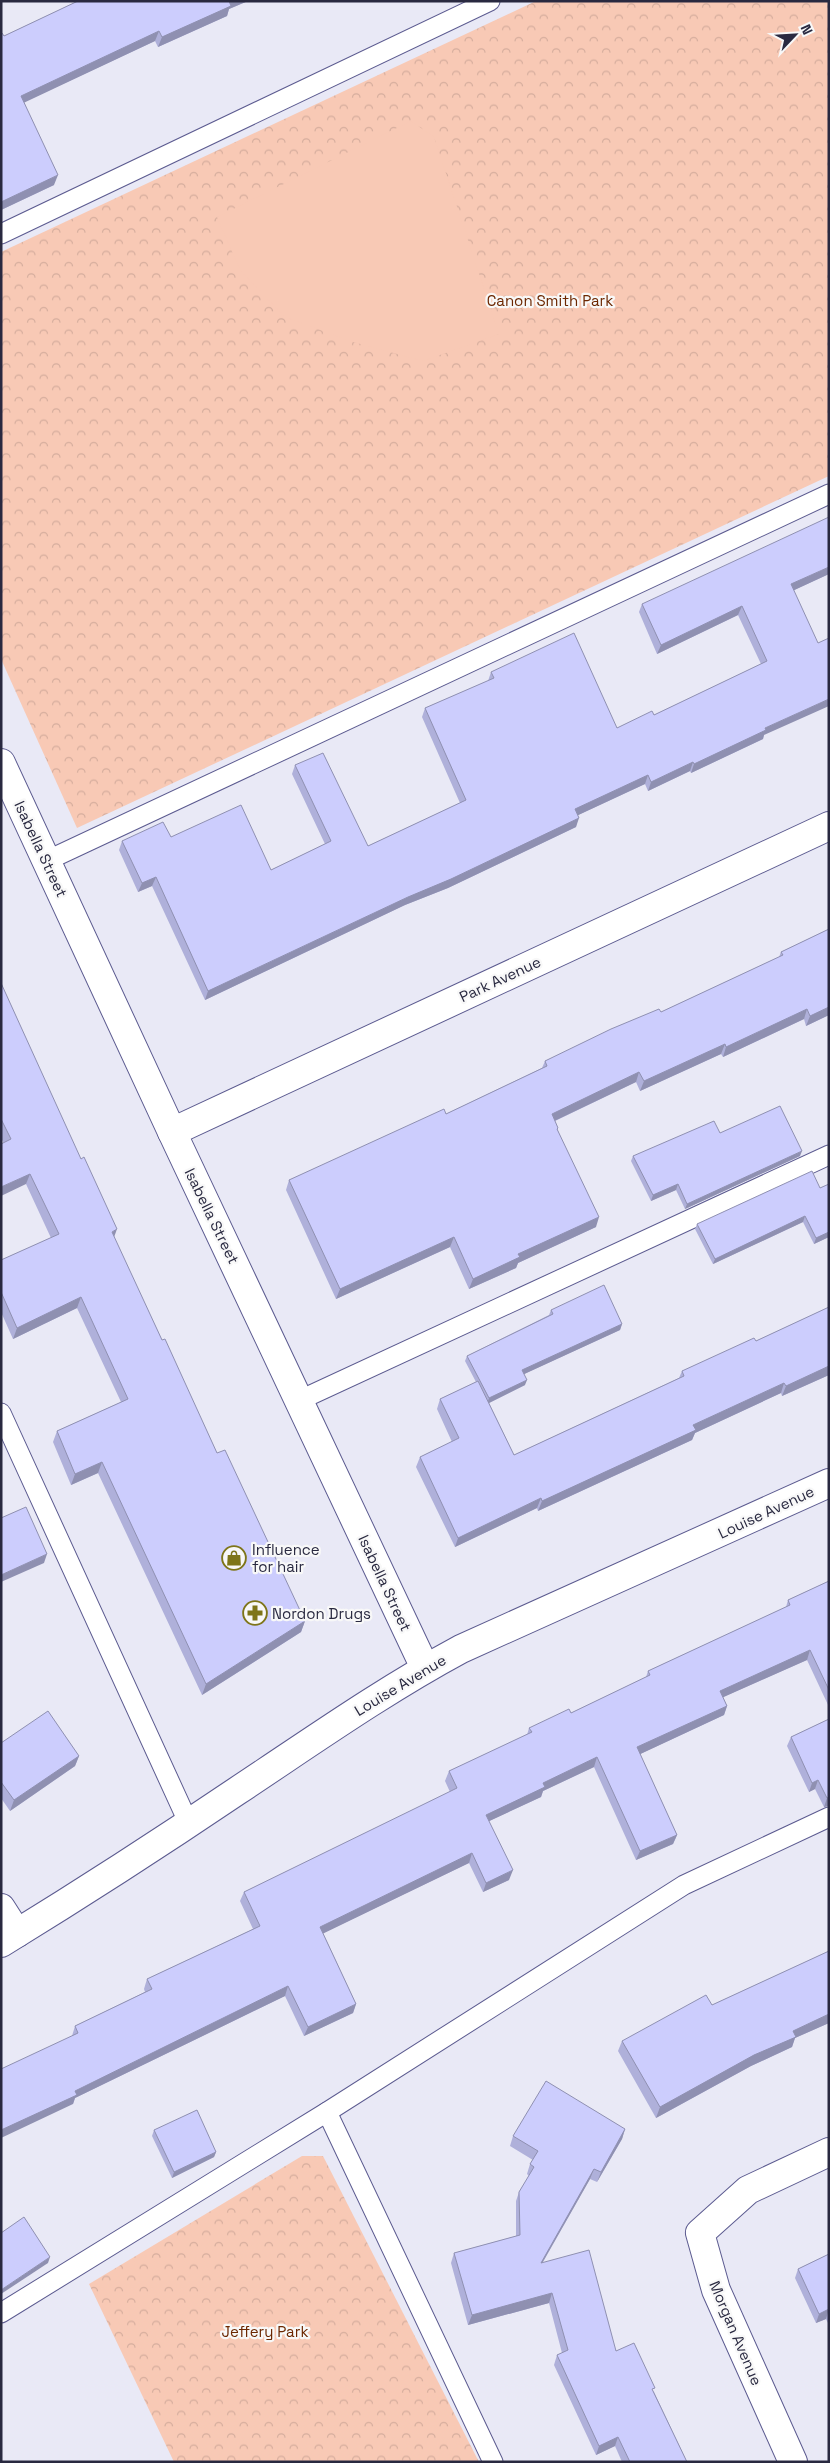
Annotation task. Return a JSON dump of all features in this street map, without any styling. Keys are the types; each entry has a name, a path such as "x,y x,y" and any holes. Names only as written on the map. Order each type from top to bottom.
{"street":[{"name":"Isabella Street","path":"1,763 172,1132 425,1668"},
{"name":"Park Avenue","path":"172,1132 829,826"},
{"name":"Louise Avenue","path":"9,1938 189,1824 383,1693 425,1668 461,1649 829,1483"},
{"path":"1,1908 9,1938"},
{"name":"Morgan Avenue","path":"793,2462 716,2290 700,2232 748,2190 829,2152"}],"lane":[{"path":"1,234 490,1"},
{"path":"46,861 829,494"},
{"path":"300,1400 829,1155"},
{"path":"1,1412 189,1824"},
{"path":"1,2312 327,2112 684,1885 829,1817"},
{"path":"327,2112 493,2462"}],"green space":[{"name":"Canon Smith Park","path":"536,1 829,1 829,476 77,828 1,659 1,252"},
{"path":"411,121 434,137 499,334 423,361 353,342 285,317 240,270 217,217"},
{"name":"Jeffery Park","path":"302,2156 323,2156 479,2462 174,2462 89,2284"}],"building":[{"path":"78,1 229,1 231,6 162,37 159,31 21,96 58,175 1,202 1,34 4,36"},
{"path":"829,517 829,567 791,584 818,643 829,638 829,699 765,728 766,730 694,764 693,762 651,782 648,775 575,809 579,818 208,991 156,877 142,883 122,841 163,822 171,837 241,805 271,870 331,841 295,765 323,753 368,846 466,800 425,708 494,678 491,672 574,633 617,728 652,711 654,715 767,661 742,606 661,645 642,604"},
{"path":"829,929 829,1007 810,1016 807,1009 726,1047 725,1044 644,1081 639,1072 552,1114 557,1129 599,1217 518,1254 520,1257 473,1279 454,1237 340,1289 289,1180 444,1109 446,1114 547,1066 545,1061 611,1029 659,1009 661,1012 783,955 781,952"},
{"path":"1,983 81,1159 84,1157 117,1229 112,1232 162,1340 165,1339 217,1453 225,1450 305,1621 206,1684 102,1462 75,1474 57,1431 128,1399 81,1297 17,1328 1,1292 1,1260 59,1234 30,1174 1,1187 1,1144 11,1139 1,1119"},
{"path":"780,1106 802,1151 687,1204 678,1184 653,1195 633,1156 714,1121 720,1133"},
{"path":"812,1171 820,1188 829,1184 829,1232 816,1238 805,1216 715,1259 697,1224"},
{"path":"604,1285 622,1324 522,1370 527,1380 489,1398 467,1356 553,1314 551,1310"},
{"path":"829,1307 829,1366 786,1386 784,1383 693,1425 696,1430 542,1501 541,1498 458,1538 420,1457 459,1438 440,1399 478,1381 514,1455 684,1376 682,1371 754,1338 756,1341"},
{"path":"26,1507 47,1554 1,1575 1,1518"},
{"path":"829,1581 829,1690 810,1650 720,1691 727,1706 637,1747 677,1835 640,1851 597,1757 543,1783 545,1787 486,1815 513,1870 486,1883 472,1853 320,1927 356,2004 308,2027 288,1986 75,2091 77,2095 1,2130 1,2069 78,2033 75,2026 152,1989 147,1979 260,1926 244,1892 457,1788 449,1771 532,1732 529,1728 569,1709 571,1713 650,1675 648,1671 790,1605 788,1600"},
{"path":"48,1711 79,1756 14,1800 1,1782 1,1743"},
{"path":"829,1719 829,1797 827,1798 818,1780 812,1783 791,1737"},
{"path":"829,1951 829,2014 793,2031 796,2037 754,2055 660,2107 622,2041 706,1995 712,2005"},
{"path":"546,2081 625,2129 601,2172 594,2169 541,2263 589,2250 616,2351 634,2343 655,2388 652,2389 687,2462 630,2462 618,2437 599,2446 557,2355 568,2350 552,2293 472,2315 454,2253 520,2235 519,2192 534,2167 530,2164 538,2151 513,2136"},
{"path":"197,2110 216,2152 174,2172 154,2130"},
{"path":"24,2217 50,2257 1,2290 1,2233"},
{"path":"829,2254 829,2309 819,2314 798,2269"}],"place":[{"name":"Influence for hair","path":"234,1558"},
{"name":"Nordon Drugs","path":"255,1613"}]}
